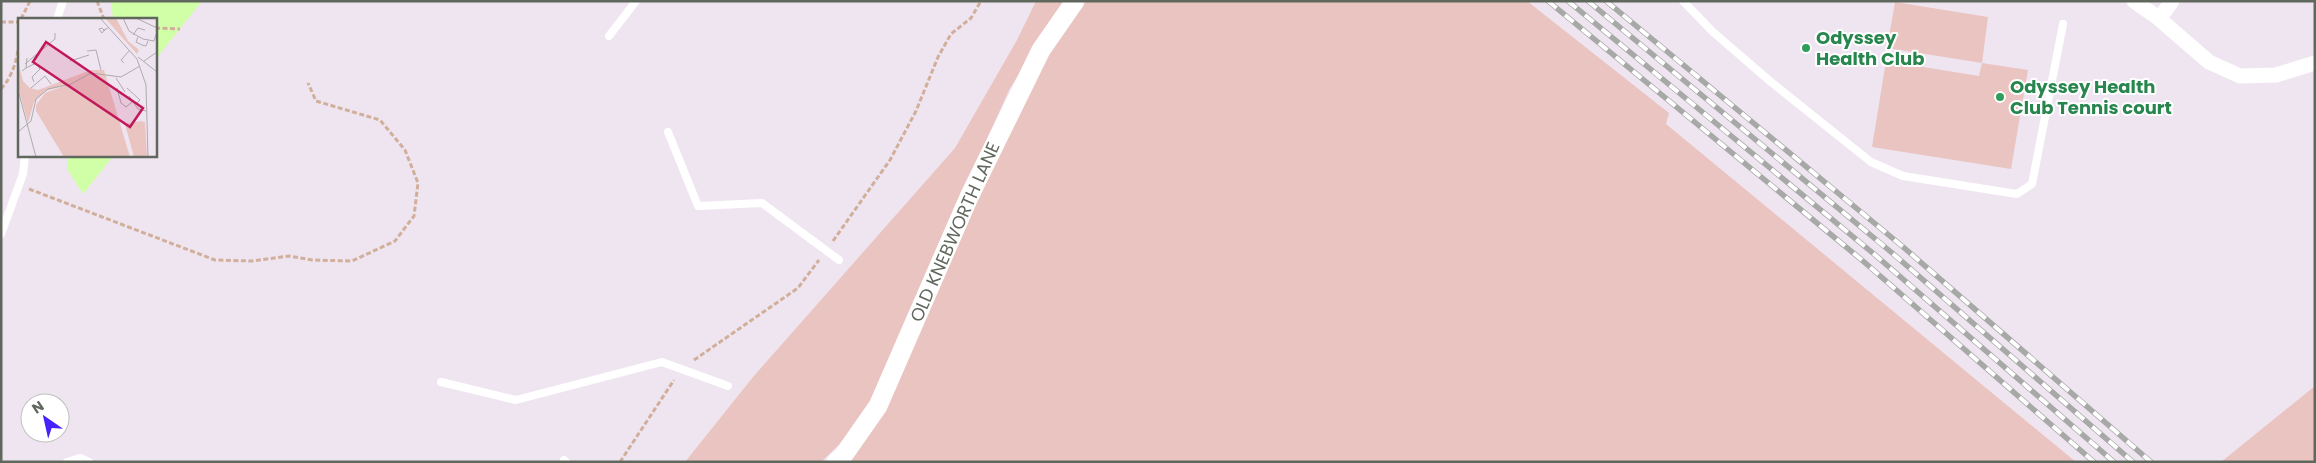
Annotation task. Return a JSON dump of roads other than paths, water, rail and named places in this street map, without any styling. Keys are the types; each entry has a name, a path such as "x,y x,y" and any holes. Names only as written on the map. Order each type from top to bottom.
{"street":[{"name":"OLD KNEBWORTH LANE","path":"836,462 878,406 968,197 1041,50 1074,1"},
{"path":"2134,1 2159,19 2209,62 2240,76 2276,75 2315,63"},
{"path":"2159,19 2172,1"}],"lane":[{"path":"58,18 64,1"},
{"path":"608,36 636,1"},
{"path":"1683,1 1712,32 1871,162 1903,176 2017,194 2032,184 2063,24"},
{"path":"668,132 698,206 762,203 839,260"},
{"path":"1,234 23,174 25,156"},
{"path":"441,382 516,400 662,362 728,386"},
{"path":"67,462 80,458 89,462"}],"railway":[{"path":"1548,1 1863,261 2094,462"},
{"path":"1568,1 1874,254 2114,462"},
{"path":"1588,1 1891,252 2133,462"},
{"path":"1606,1 1902,246 2151,462"}],"place":[{"name":"Odyssey Health Club","path":"1806,48"},
{"name":"Odyssey Health Club Tennis court","path":"2000,97"}]}
